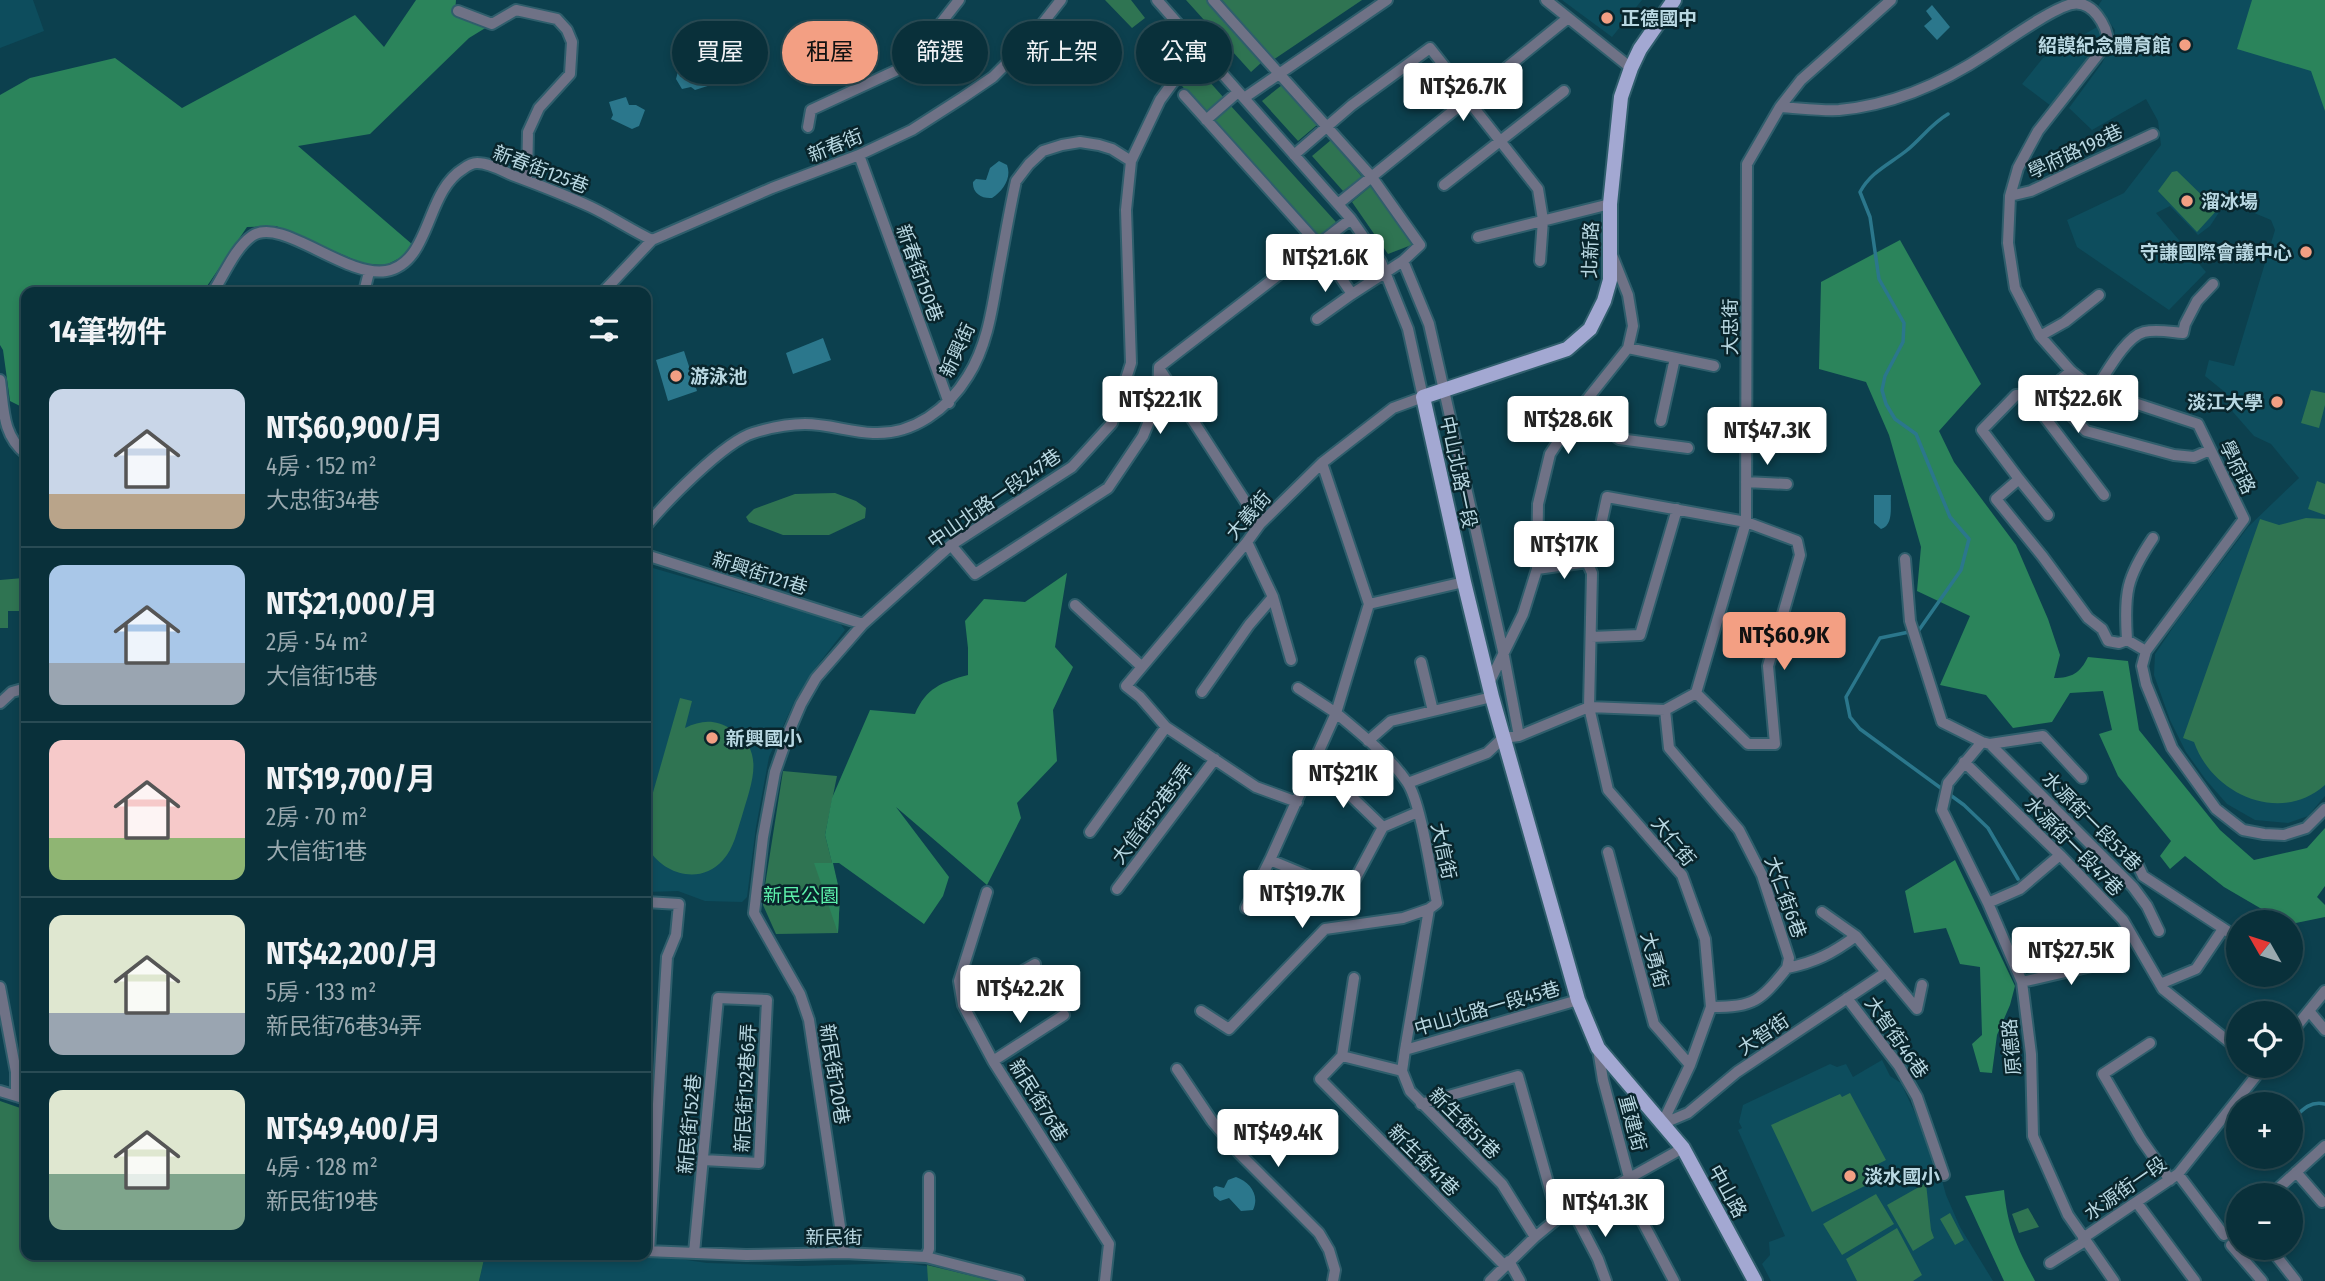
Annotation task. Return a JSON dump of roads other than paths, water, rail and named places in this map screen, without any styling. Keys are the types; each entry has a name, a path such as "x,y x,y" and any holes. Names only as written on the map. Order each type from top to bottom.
{"main road":[{"name":"北新路","path":"1423,397 1567,349 1590,329 1604,301 1610,280 1610,204 1622,97 1630,68 1674,0"},
{"name":"中山北路一段","path":"1423,397 1490,690 1578,1000 1598,1048 1662,1124"},
{"name":"中山路","path":"1662,1124 1683,1148 1755,1281"}],"street":[{"path":"808,127 811,110 908,65 959,0"},
{"name":"新春街","path":"608,287 652,240 772,188 859,155 912,130 993,77 1028,42 1061,0"},
{"name":"中山北路一段","path":"1157,0 1175,21"},
{"path":"1213,0 1371,176 1420,245 1403,261 1317,320"},
{"path":"1206,120 1241,95 1279,75 1387,0"},
{"path":"1546,0 1630,68"},
{"path":"1870,0 1887,3"},
{"name":"大忠街","path":"1696,693 1746,522 1747,163 1780,107 1801,80 1887,3"},
{"name":"學府路","path":"1780,107 1837,110 1883,103 1927,88 1961,71 2046,17 2073,4 2084,5 2098,16 2106,27 2108,42 2038,131 2018,168 2010,196 2008,243 2015,288 2040,336 2071,371 2095,390 2198,425 2244,519 2146,651"},
{"path":"458,11 492,24 516,10 557,19 572,42 570,74 539,108 528,132 527,180"},
{"path":"1338,204 1568,18"},
{"path":"1294,155 1353,105 1430,48 1538,189 1544,220 1540,261"},
{"name":"中山北路一段247巷","path":"754,914 763,837 775,772 801,704 816,678 863,624 951,545 1072,467 1112,423 1131,363 1126,210 1130,161 1160,100 1172,84"},
{"name":"中山北路一段","path":"1231,84 1351,219 1381,262 1408,329 1423,397"},
{"path":"1444,185 1564,91"},
{"path":"1184,95 1318,244 1352,294"},
{"name":"學府路198巷","path":"2010,196 2031,191 2153,134"},
{"name":"新興街","path":"651,520 719,455 749,434 778,426 805,424 872,433 894,433 916,425 949,403 969,375 988,331 1016,181 1043,151 1080,142 1112,149 1130,161"},
{"name":"新春街150巷","path":"859,155 949,403"},
{"name":"新春街125巷","path":"369,272 394,269 409,259 422,237 440,193 449,180 475,163 486,164 527,180 593,209 652,240"},
{"path":"1478,237 1610,204"},
{"path":"1159,367 1351,219"},
{"path":"216,287 239,250 250,237 261,231 281,233 336,260 369,272 365,287"},
{"path":"1368,741 1391,721 1433,711 1490,690 1503,651 1522,614 1537,569 1538,503 1550,454 1581,407 1628,348 1633,326 1628,295 1609,245"},
{"path":"1403,261 1429,324 1503,651 1519,736"},
{"path":"2095,390 2129,341 2141,333 2157,330 2183,333 2197,301 2213,284"},
{"path":"2040,336 2065,322 2099,295"},
{"path":"1628,348 1714,366"},
{"path":"1661,421 1675,358"},
{"path":"951,545 975,575 1108,488 1143,436 1158,399 1159,367"},
{"path":"1159,367 1261,524"},
{"path":"2048,515 1982,430 2016,395 2048,391 2071,371"},
{"path":"0,380 9,435 21,450"},
{"path":"2048,391 2086,431 2174,455 2194,457 2210,450"},
{"path":"2027,394 2104,495"},
{"name":"大義街","path":"1166,727 1140,697 1126,686 1141,666 1261,524 1322,463 1393,408 1423,397"},
{"path":"1581,407 1619,439 1689,448"},
{"path":"1246,908 1336,713 1369,604 1322,463"},
{"path":"1996,499 2019,479"},
{"path":"1746,482 1787,484"},
{"path":"1408,783 1487,753 1503,737 1519,736 1589,707 1665,710 1696,693 1748,744 1775,744 1768,666 1800,555 1797,541 1746,522 1607,497 1597,543 1587,562 1537,569"},
{"path":"1996,499 2000,511 2012,527"},
{"path":"1996,499 2088,618 2102,629 2108,641 2119,643 2127,640"},
{"path":"1591,637 1640,635 1677,509"},
{"path":"2127,640 2125,612 2129,582 2135,564 2153,538"},
{"path":"1247,542 1273,597 1291,660"},
{"name":"新興街121巷","path":"651,557 863,624"},
{"name":"水源街一段53巷","path":"1905,559 1910,621 1942,722 1986,743 2133,887 2147,906 2159,931"},
{"name":"大仁街","path":"1587,562 1592,573 1589,707 1608,790 1682,875 1705,939 1711,1007 1690,1065 1662,1124"},
{"path":"1369,604 1464,583"},
{"path":"1202,692 1249,625 1273,597"},
{"path":"1075,605 1141,666"},
{"path":"2127,640 2146,651 2142,666 2146,684 2172,748 2216,809 2243,830 2284,835 2306,828 2325,809"},
{"path":"1421,662 1433,711"},
{"name":"大信街","path":"1298,688 1336,713 1368,741 1408,783 1418,813 1433,906"},
{"path":"0,703 12,692 21,689"},
{"name":"大仁街6巷","path":"1665,710 1669,748 1740,830 1762,875 1789,958 1787,968 1811,963 1856,936 1822,912"},
{"path":"1090,832 1166,727 1256,787 1297,802"},
{"path":"1986,743 2043,736 2082,778"},
{"name":"原德路","path":"1986,743 1964,762 1948,783 1942,810 2022,982 2031,1054 2033,1136 2068,1214 2114,1281"},
{"name":"大信街52巷5弄","path":"1117,889 1215,759"},
{"name":"水源街一段47巷","path":"1964,762 2123,920 2163,989 2226,1039"},
{"path":"1325,771 1383,827"},
{"path":"1316,892 1352,885 1383,827 1418,813"},
{"name":"大勇街","path":"1608,852 1654,1024 1690,1065"},
{"path":"1987,903 2020,890 2060,855"},
{"path":"1270,860 1337,888"},
{"path":"2136,861 2143,876 2226,931"},
{"path":"2133,887 2143,876"},
{"name":"新民街76巷","path":"988,892 959,981 963,1005 993,1061 1109,1244 1105,1281"},
{"path":"651,902 679,904 676,935 667,957 651,1192"},
{"path":"1201,1011 1229,1029 1325,929 1403,918 1433,906"},
{"path":"1354,978 1342,1056 1402,1071 1433,906"},
{"name":"新民街120巷","path":"754,914 800,994 809,1020 844,1253"},
{"path":"2160,984 2196,969 2223,929"},
{"path":"1856,936 1917,1009 1922,985"},
{"path":"2022,982 2113,961"},
{"path":"963,1005 1035,964"},
{"path":"1711,1007 1737,1007 1753,1003 1765,994 1787,968"},
{"name":"大智街","path":"1662,1124 1688,1113 1737,1072 1885,973"},
{"path":"0,987 21,1097 0,1091"},
{"path":"2303,1019 2325,991"},
{"name":"新民街152巷","path":"694,1253 718,998 767,1000"},
{"name":"大智街46巷","path":"1847,998 1899,1066 1917,1097 1944,1175"},
{"name":"新民街152巷6弄","path":"703,1160 759,1163 767,1000"},
{"name":"中山北路一段45巷","path":"1405,1050 1578,1000"},
{"path":"2309,1012 2325,1030"},
{"path":"993,1061 1064,1014"},
{"path":"2150,1043 2103,1074 2141,1139 2224,1235 2226,1233"},
{"name":"重建街","path":"1598,1048 1603,1080 1639,1215 1674,1281"},
{"name":"新生街41巷","path":"1342,1056 1320,1079 1507,1263 1520,1281"},
{"path":"1177,1069 1219,1129 1319,1233 1329,1250 1335,1270 1334,1281"},
{"name":"新生街51巷","path":"1402,1071 1409,1091 1502,1184 1535,1237"},
{"path":"1421,1104 1518,1076 1558,1218"},
{"name":"水源街一段","path":"2050,1263 2174,1177 2253,1078"},
{"path":"2284,1183 2325,1146"},
{"path":"1490,1281 1558,1218 1683,1148"},
{"path":"2296,1172 2322,1202"},
{"path":"926,1257 929,1249 929,1177"},
{"path":"2137,1203 2195,1281"},
{"path":"1573,1211 1598,1259 1606,1281"},
{"name":"新民街","path":"651,1251 795,1255 844,1253 926,1257 1013,1280"},
{"path":"2244,1260 2262,1281"},
{"path":"2279,1260 2296,1281"}],"waterway":[{"path":"1948,114 1875,174 1860,192 1870,217 1879,279 1904,323 1903,342 1885,376 1882,390 1886,404 1895,419 1916,434 1950,517 1969,539 1961,570 1919,630 1880,638 1846,697 1850,717 1860,729 1964,805 1988,828 2018,879"},
{"path":"2303,1109 2310,1105 2325,1104"}],"place":[{"name":"正德國中","path":"1607,18"},
{"name":"紹謨紀念體育館","path":"2185,45"},
{"name":"溜冰場","path":"2187,201"},
{"name":"守謙國際會議中心","path":"2306,252"},
{"name":"游泳池","path":"676,376"},
{"name":"淡江大學","path":"2277,402"},
{"name":"新興國小","path":"712,738"},
{"name":"淡水國小","path":"1850,1176"}],"park label":[{"name":"新民公園","path":"801,895"}]}
